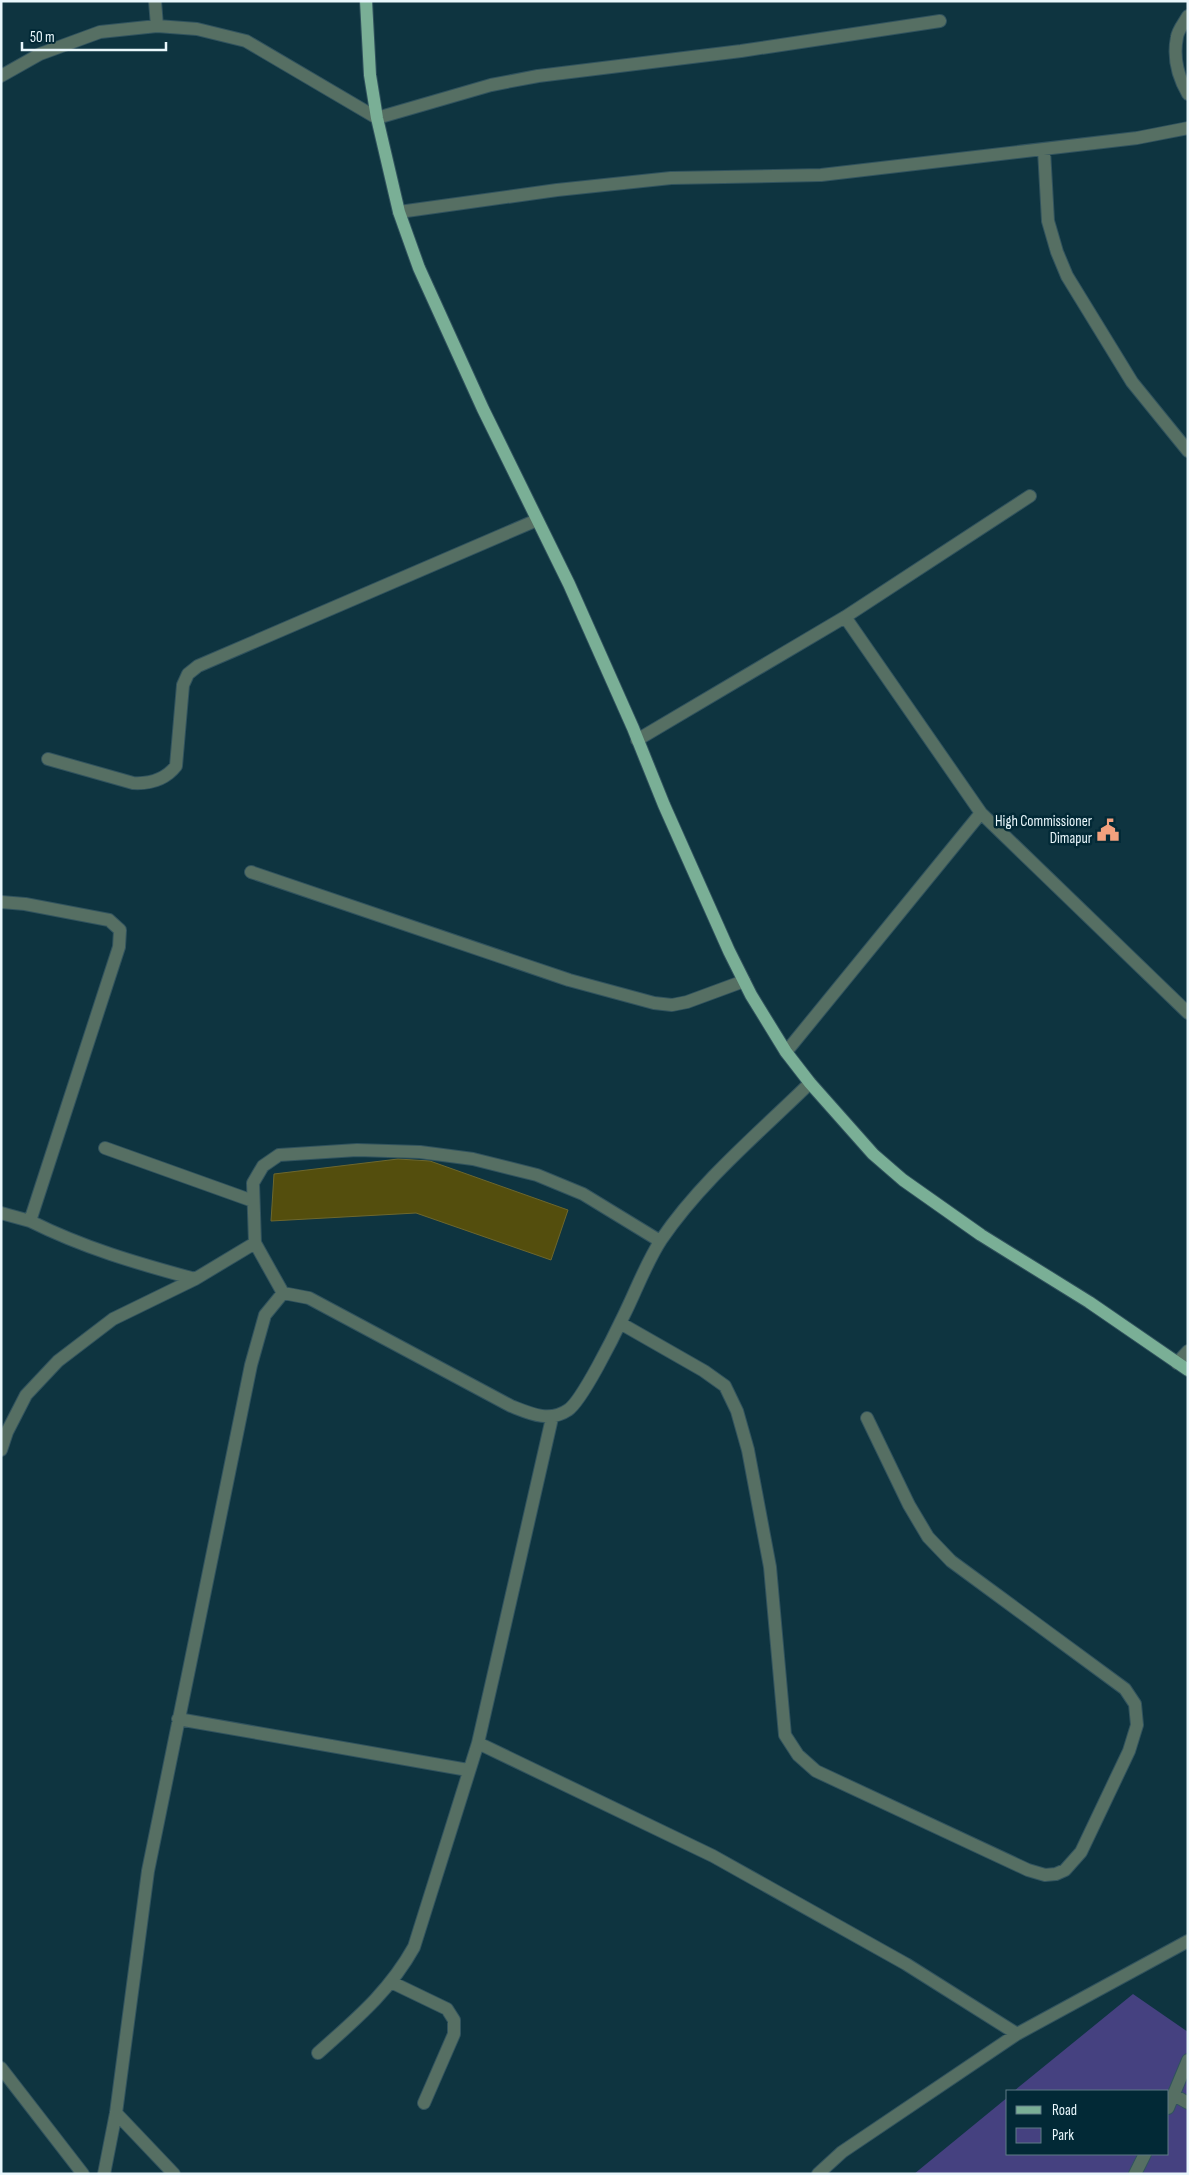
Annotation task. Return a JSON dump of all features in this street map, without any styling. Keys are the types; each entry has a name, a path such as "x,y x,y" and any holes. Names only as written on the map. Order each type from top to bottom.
{"main road":[{"path":"366,1 370,75 377,118 400,212 419,268 483,409 569,584 664,804 744,981 786,1052 810,1083 873,1154 918,1191 981,1235 1088,1302 1183,1366"}],"street":[{"path":"155,1 157,26"},
{"path":"1188,16 1177,36 1176,59 1180,80 1188,94"},
{"path":"1,76 40,54 100,32 157,26 197,29 246,41 377,118 491,85 538,76 741,51 940,21"},
{"path":"400,212 557,190 672,178 821,175 1138,138 1188,128"},
{"path":"1044,150 1048,221 1057,252 1068,276 1132,382 1188,451"},
{"path":"637,740 845,617 1030,496"},
{"path":"48,759 133,783 143,784 157,780 170,773 176,766 183,685 188,674 198,666 537,520"},
{"path":"845,617 981,813 1188,1013"},
{"path":"786,1052 981,813"},
{"path":"251,872 569,980 654,1003 672,1005 687,1002 744,981"},
{"path":"1,902 25,904 109,920 120,930 119,947 30,1221"},
{"path":"660,1241 583,1194 537,1175 473,1159 420,1152 357,1150 279,1155 263,1166 252,1183 255,1243 283,1293 309,1298 511,1406 531,1414 552,1418 569,1410 582,1392 620,1323 660,1241 701,1190 810,1083"},
{"path":"105,1148 253,1201"},
{"path":"1,1213 30,1221 60,1236 103,1253 195,1279"},
{"path":"1,1450 7,1432 26,1395 58,1361 113,1319 195,1279 255,1243"},
{"path":"104,2174 116,2113 148,1871 178,1719 251,1365 265,1315 283,1293"},
{"path":"620,1323 704,1371 725,1386 738,1411 748,1450 770,1567 785,1735 798,1755 816,1771 1028,1870 1045,1875 1056,1874 1065,1870 1081,1852 1129,1751 1137,1725 1136,1704 1124,1689 951,1561 928,1537 909,1506 867,1418"},
{"path":"1183,1366 1188,1351"},
{"path":"318,2053 374,2003 401,1970 414,1947 478,1743 552,1418"},
{"path":"178,1719 468,1770"},
{"path":"478,1743 714,1856 906,1964 1017,2034"},
{"path":"818,2174 842,2152 1017,2034 1188,1941"},
{"path":"391,1982 447,2009 454,2020 454,2034 424,2103"},
{"path":"1169,2106 1188,2060"},
{"path":"1,2068 83,2174"},
{"path":"1174,2095 1188,2103"},
{"path":"116,2113 174,2174"},
{"path":"1135,2174 1144,2155"}],"green space":[{"path":"1133,1994 1188,2032 1188,2174 914,2174 1006,2099 1006,2155 1169,2155 1169,2090 1015,2090"}],"building":[{"path":"398,1159 430,1161 568,1210 551,1260 416,1213 271,1221 274,1174"}],"place":[{"name":"High Commissioner Dimapur","path":"1108,830"}]}
